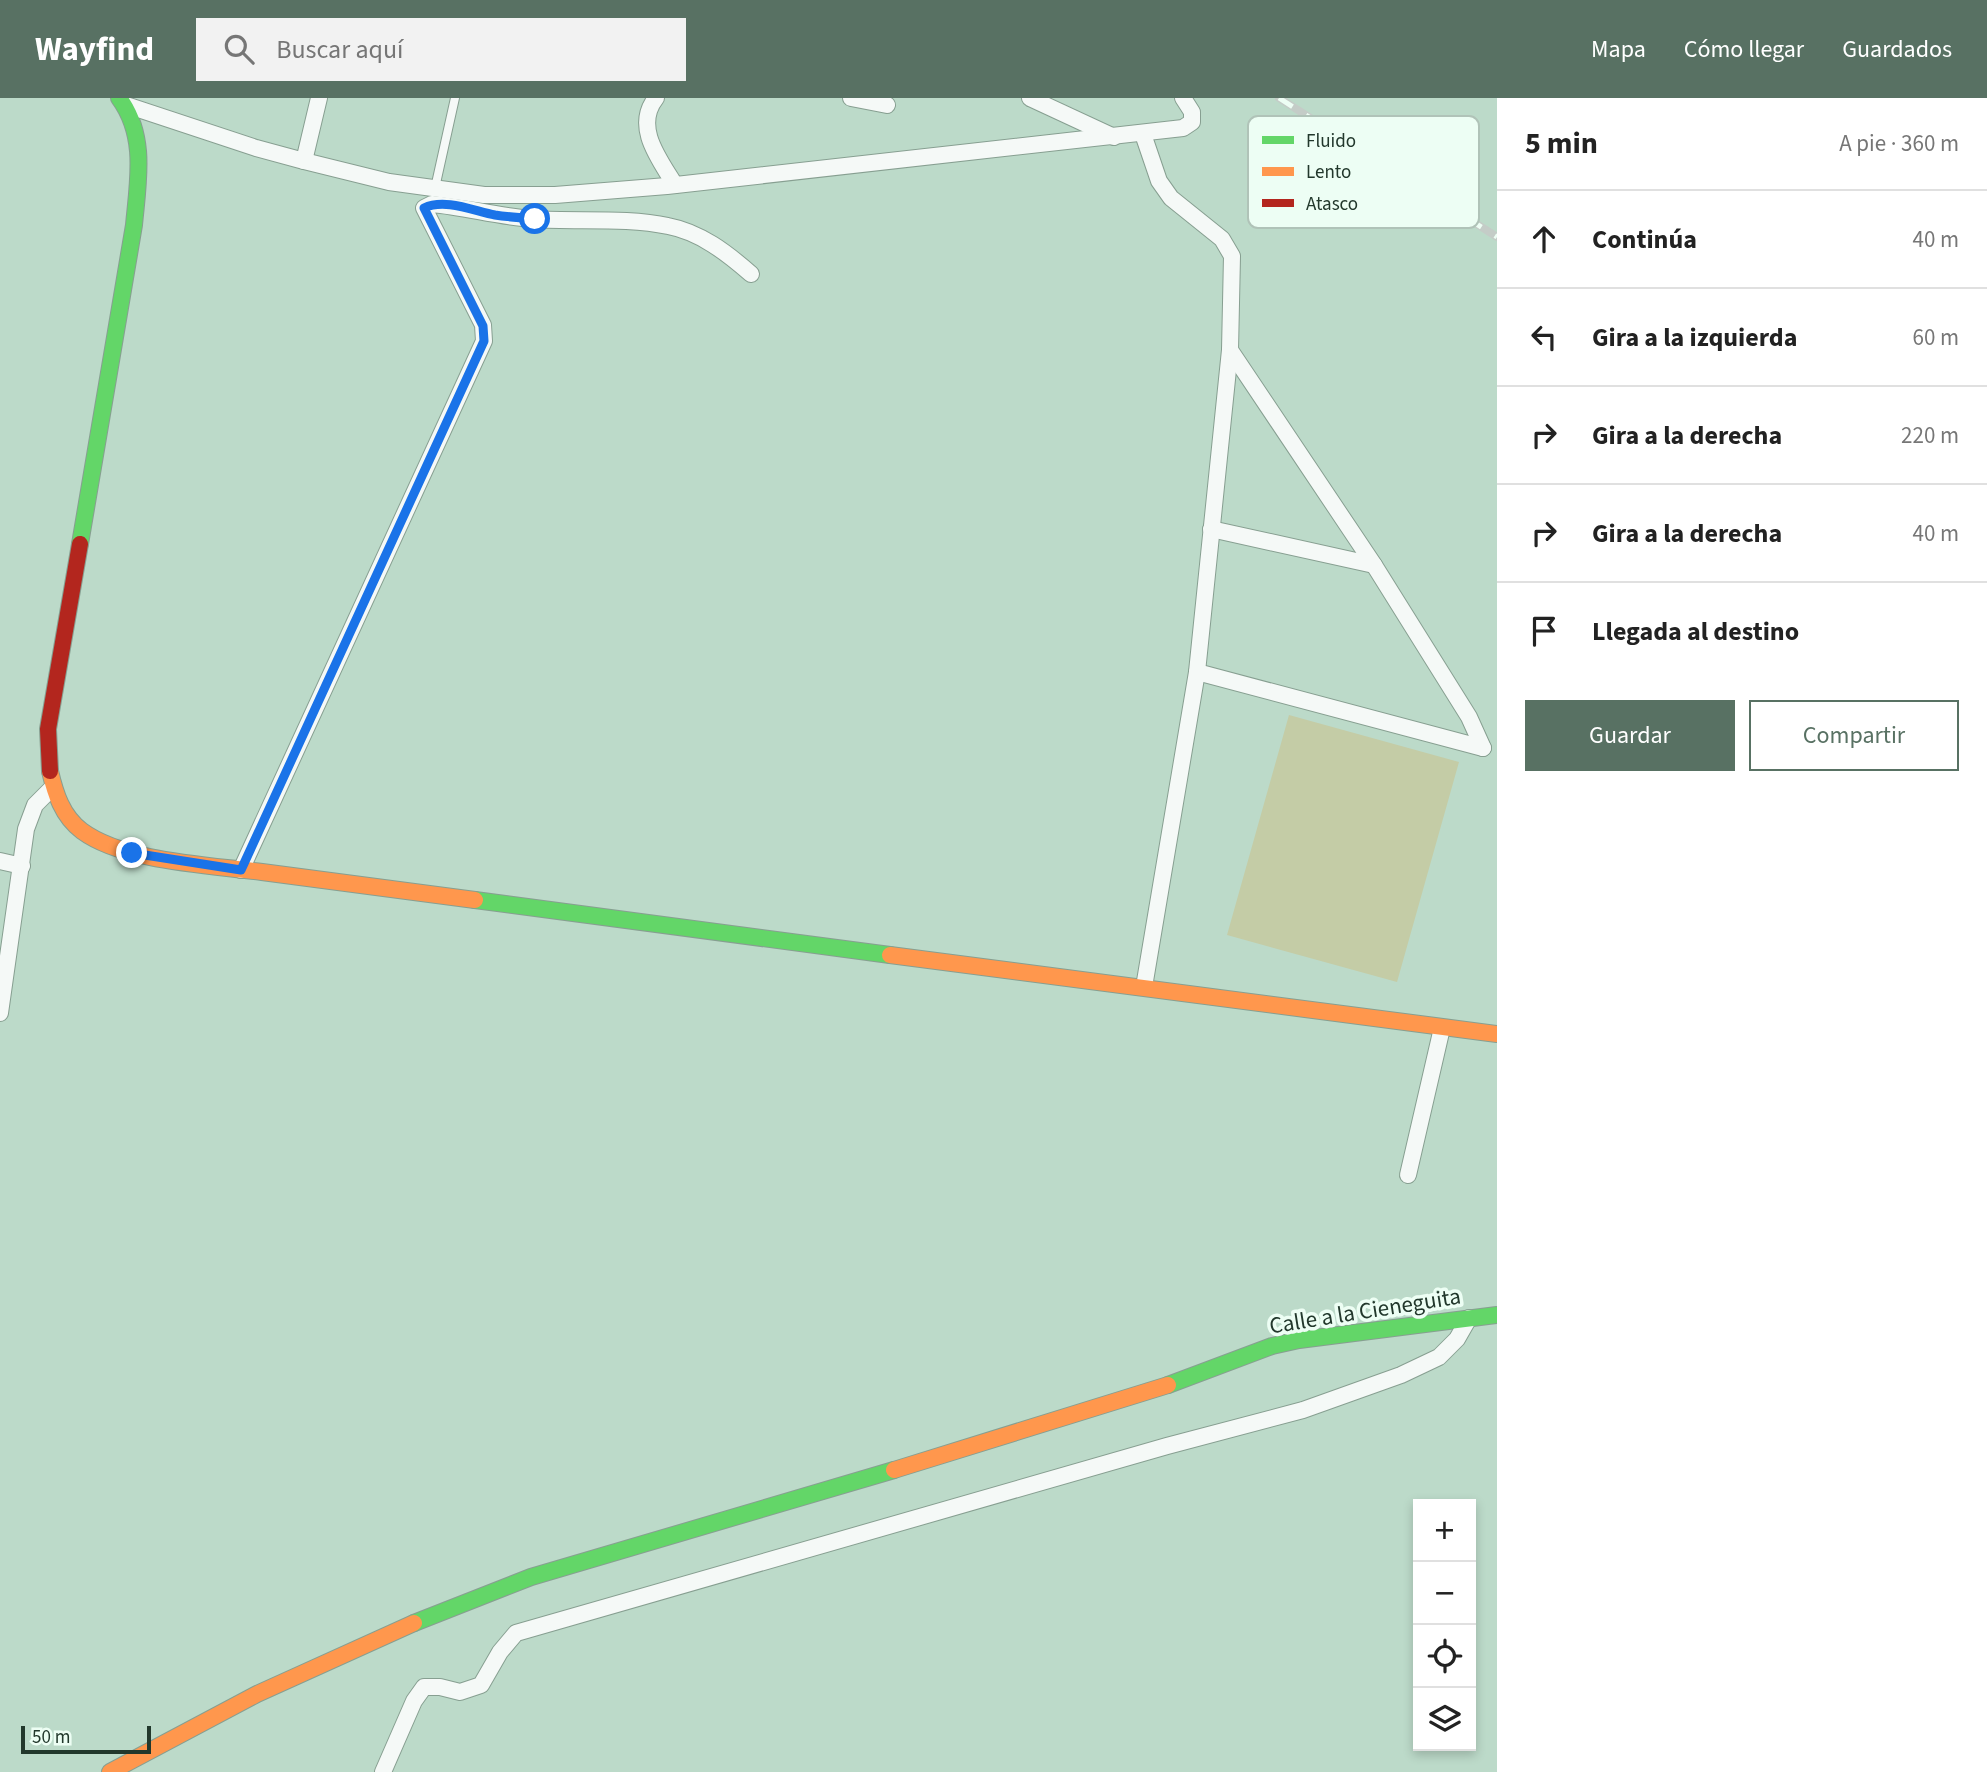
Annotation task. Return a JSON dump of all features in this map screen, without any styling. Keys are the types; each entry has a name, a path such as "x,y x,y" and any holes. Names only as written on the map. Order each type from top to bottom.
{"main road":[{"path":"123,102 136,132 140,161 134,225 48,729 47,761 52,788 65,813 84,834 107,846 145,856 241,870 1497,1034"},
{"name":"Calle a la Cieneguita","path":"110,1772 257,1694 399,1629 531,1577 1083,1412 1199,1375 1272,1346 1299,1339 1497,1315"}],"street":[{"path":"304,160 319,98"},
{"path":"656,98 651,104 646,127 651,146 675,185"},
{"path":"851,98 887,105"},
{"path":"1030,98 1115,137"},
{"path":"123,102 244,145 389,182 484,195 555,195 675,185 1183,128 1192,121 1192,112 1183,98"},
{"path":"1143,134 1159,181 1171,198 1222,239 1232,256 1230,350 1197,672 1144,987"},
{"path":"241,870 484,341 483,326 424,208 432,204 498,216 668,226 692,234 726,252 751,274"},
{"path":"1197,672 1482,748 1469,717 1374,565 1230,350"},
{"path":"1210,529 1374,565"},
{"path":"0,1013 26,829 35,805 52,788"},
{"path":"0,861 22,866"},
{"path":"1408,1175 1442,1028"},
{"path":"383,1772 414,1701 424,1687 440,1687 460,1692 481,1685 500,1652 516,1633 1167,1446 1303,1410 1401,1375 1439,1357 1457,1339 1469,1318"}],"lane":[{"path":"435,188 455,98"}],"green space":[{"path":"1289,715 1459,762 1397,982 1227,935"}],"railway":[{"path":"1279,98 1307,116"},
{"path":"1479,226 1497,237"}],"traffic: fast":[{"path":"80,544 134,225 137,192 137,143 134,128 119,98"},
{"path":"475,900 890,955"},
{"path":"1168,1385 1272,1346 1299,1340 1497,1315"},
{"path":"414,1623 531,1577 894,1470"}],"traffic: slow":[{"path":"50,771 60,804 75,825 100,841 144,856 475,900"},
{"path":"890,955 1497,1034"},
{"path":"894,1470 1168,1385"},
{"path":"110,1772 257,1694 414,1623"}],"traffic: jam":[{"path":"50,771 48,729 80,544"}],"route":[{"path":"132,853 241,870 484,341 483,326 424,208 432,204 449,205 498,216 535,219"}]}
